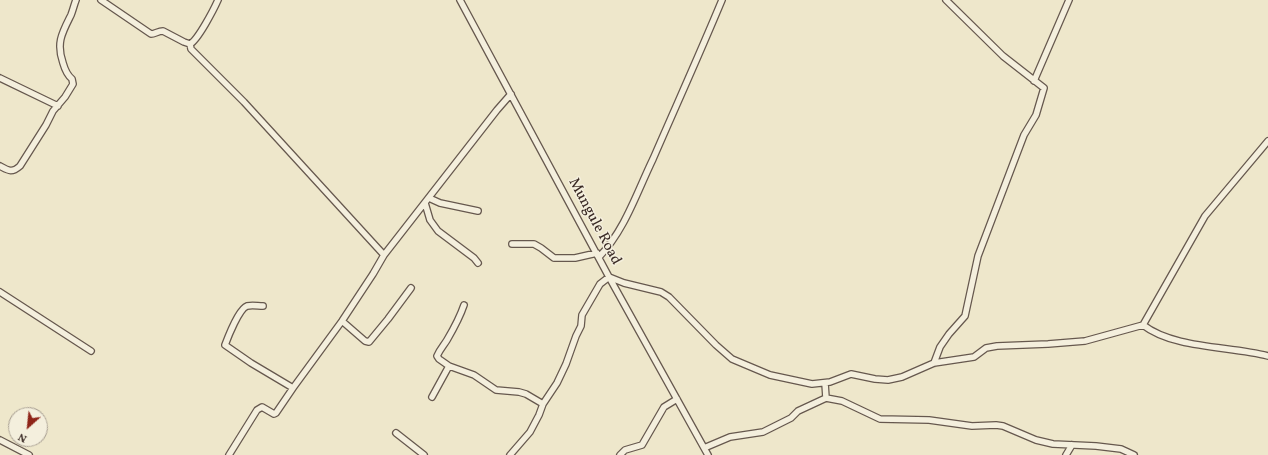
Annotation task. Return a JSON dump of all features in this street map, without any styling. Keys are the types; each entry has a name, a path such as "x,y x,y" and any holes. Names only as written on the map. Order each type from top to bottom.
{"street":[{"path":"0,166 11,171 16,170 20,166 46,125 53,111 73,84 65,69 59,46 65,26 76,0"},
{"path":"101,0 151,34 163,31 190,44"},
{"path":"190,44 193,42 208,19 218,0"},
{"name":"Mungule Road","path":"460,0 609,277 708,455"},
{"path":"512,244 534,244 554,258 576,258 598,255 608,248 622,226 672,117 722,0"},
{"path":"934,363 940,347 948,334 965,316 978,256 1024,135 1036,115 1044,88 1003,56 946,0"},
{"path":"1034,81 1069,0"},
{"path":"190,44 191,49 244,102 384,255"},
{"path":"0,78 58,106"},
{"path":"229,455 256,410 262,407 274,414 276,413 342,321 384,255 511,94"},
{"path":"510,455 530,432 543,404 557,383 563,370 581,326 582,315 600,284 609,277 624,283 662,292 670,296 716,345 732,359 770,375 812,384 830,382 851,374 875,380 888,380 902,377 934,363 974,357 986,348 996,346 1085,341 1143,325 1206,216 1268,141"},
{"path":"427,201 478,211"},
{"path":"427,201 430,220 438,231 474,258 478,263"},
{"path":"342,321 361,338 369,342 411,288"},
{"path":"0,292 91,351"},
{"path":"464,305 460,316 447,340 439,350 439,359 450,366 474,375 496,390 526,394 543,404"},
{"path":"264,306 246,307 242,310 227,338 225,345 251,363 293,388"},
{"path":"1143,325 1165,337 1182,342 1251,352 1268,356"},
{"path":"432,397 450,366"},
{"path":"826,383 826,398"},
{"path":"704,448 730,437 753,434 768,430 791,418 798,411 826,398 842,401 880,419 929,420 972,426 996,425 1003,426 1036,440 1053,444 1121,449 1134,455"},
{"path":"620,455 625,450 642,445 664,406 677,399"},
{"path":"396,434 424,455"},
{"path":"0,440 29,455"},
{"path":"1066,455 1072,445"}]}
